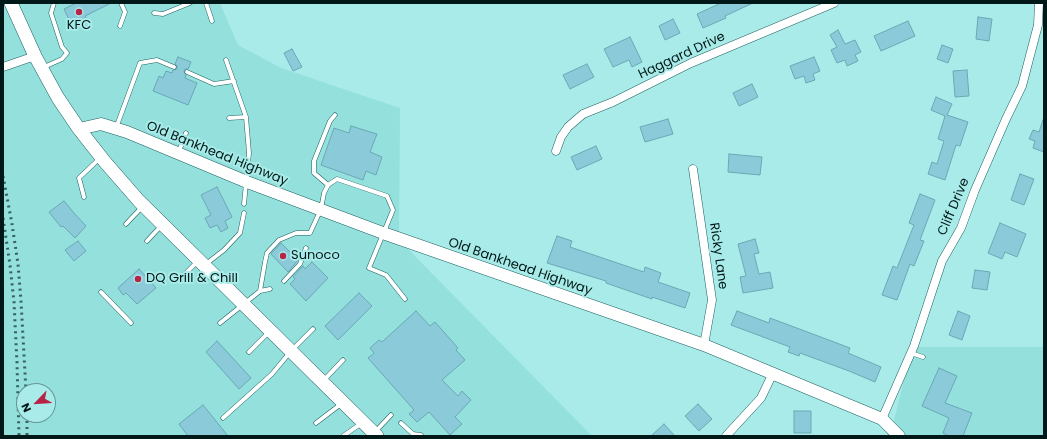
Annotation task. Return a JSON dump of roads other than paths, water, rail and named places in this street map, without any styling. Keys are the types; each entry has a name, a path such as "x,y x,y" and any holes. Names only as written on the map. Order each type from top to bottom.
{"main road":[{"path":"11,3 35,56 58,98 79,129 101,157 144,205 375,435"}],"street":[{"name":"Haggard Drive","path":"556,151 560,137 568,127 583,114 613,102 691,63 834,3"},
{"name":"Cliff Drive","path":"882,419 911,352 942,260 961,228 975,190 1022,86 1038,25 1039,3"},
{"path":"3,67 35,56"},
{"name":"Old Bankhead Highway","path":"79,129 101,124 121,130 247,182 383,233 704,345 882,419 899,436"},
{"name":"Ricky Lane","path":"693,169 712,300 704,345"},
{"path":"726,436 761,398 773,373"}],"lane":[{"path":"41,68 62,59 66,53 62,47 51,13 54,3"},
{"path":"120,26 125,12 121,3"},
{"path":"154,13 163,14 190,3"},
{"path":"206,3 212,21"},
{"path":"121,130 140,63 157,60 174,67"},
{"path":"226,60 246,117 249,153 244,204"},
{"path":"187,72 214,84 234,81"},
{"path":"328,185 314,173 314,161 330,121 335,116"},
{"path":"229,118 246,117"},
{"path":"178,154 186,133"},
{"path":"84,197 79,178 101,157"},
{"path":"260,291 268,253 279,240 296,233 310,233 321,209 324,193 328,185 337,179 387,196 393,210 369,268 386,275 405,299"},
{"path":"126,224 144,205"},
{"path":"183,276 224,250 240,233 244,213"},
{"path":"147,241 163,224"},
{"path":"284,281 300,264 306,248"},
{"path":"220,323 260,291 270,289"},
{"path":"101,292 131,323"},
{"path":"223,418 272,374 291,351 313,329"},
{"path":"249,352 270,331"},
{"path":"911,352 923,357"},
{"path":"322,382 343,360"},
{"path":"316,423 343,403"},
{"path":"375,435 391,415"},
{"path":"342,436 363,422"},
{"path":"401,423 412,435 421,435"}],"railway":[{"path":"3,176 18,264 26,383"},
{"path":"3,218 14,302 19,436"},
{"path":"27,423 27,436"}],"place":[{"name":"KFC","path":"79,12"},
{"name":"Sunoco","path":"283,256"},
{"name":"DQ Grill & Chill","path":"138,279"}]}
